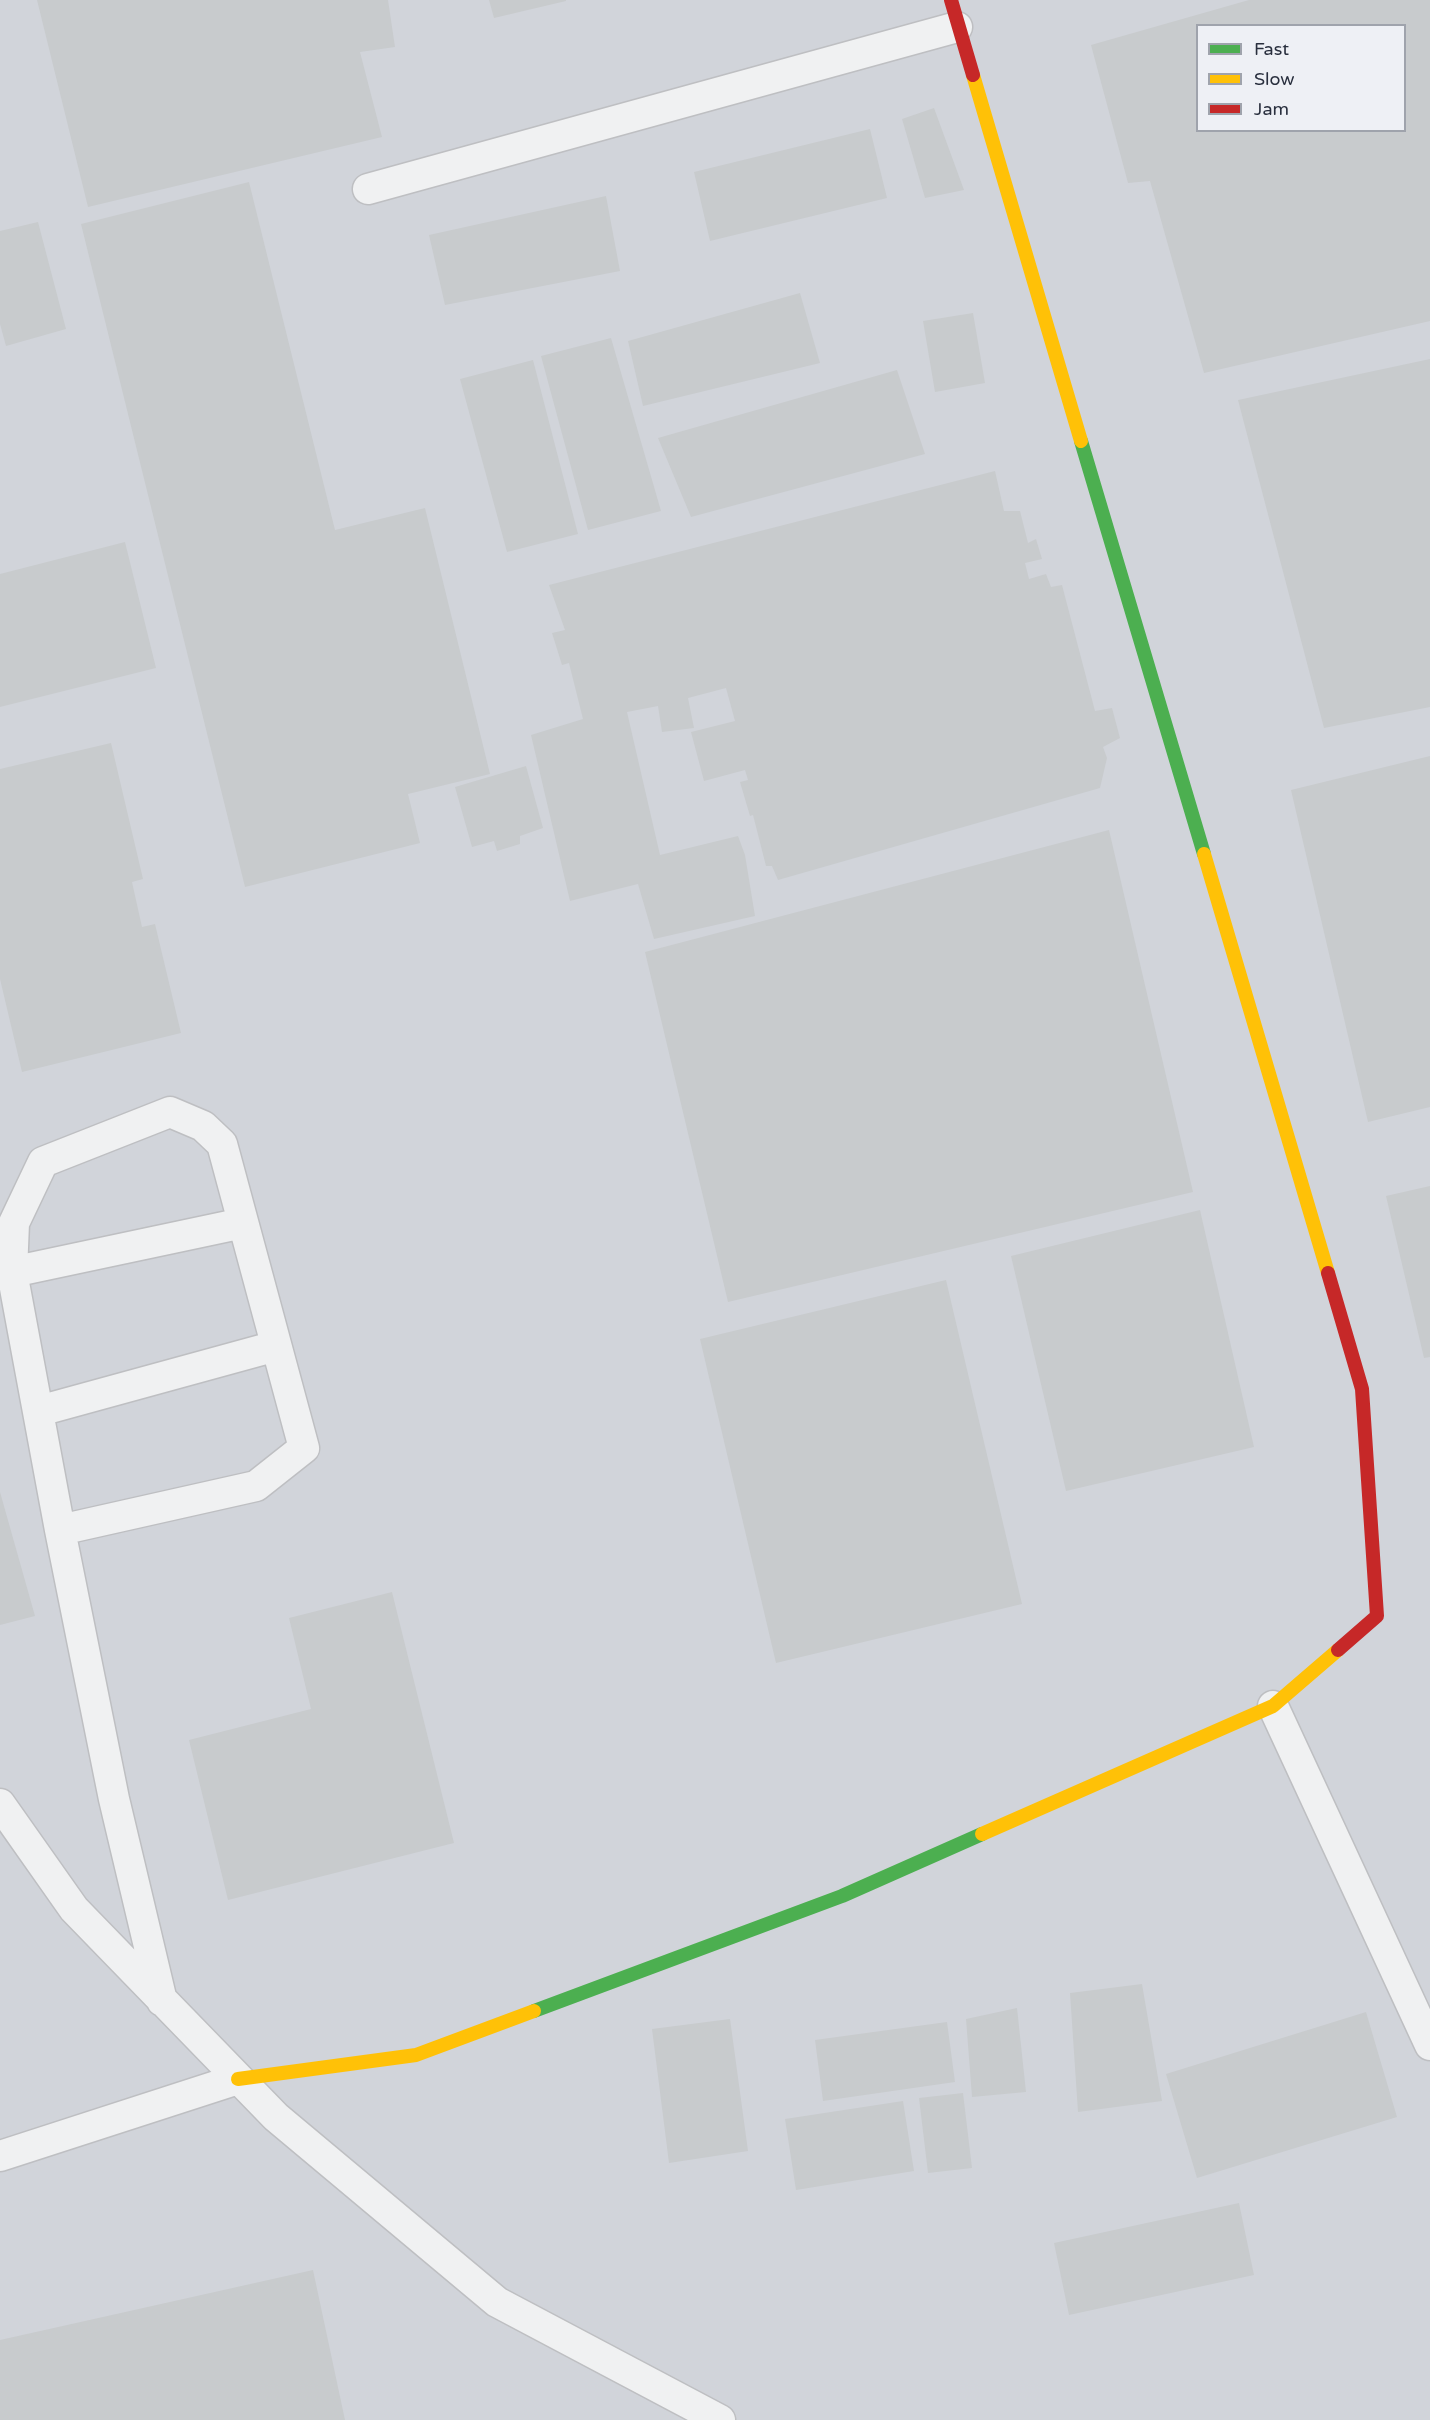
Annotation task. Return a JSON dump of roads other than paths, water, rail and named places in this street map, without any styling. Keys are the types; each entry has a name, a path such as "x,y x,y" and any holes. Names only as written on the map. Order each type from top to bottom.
{"street":[{"path":"238,2079 416,2055 842,1896 1273,1706 1377,1616 1362,1389 954,13"}],"lane":[{"path":"368,189 954,13"},
{"path":"60,1530 256,1486 304,1448 222,1144 203,1126 170,1112 44,1162 14,1223 12,1272 60,1530 114,1799 162,2001"},
{"path":"12,1272 243,1223"},
{"path":"39,1411 276,1346"},
{"path":"1273,1706 1430,2045"},
{"path":"0,1804 74,1909 276,2117 497,2302 720,2420"},
{"path":"0,2156 238,2079"}]}
